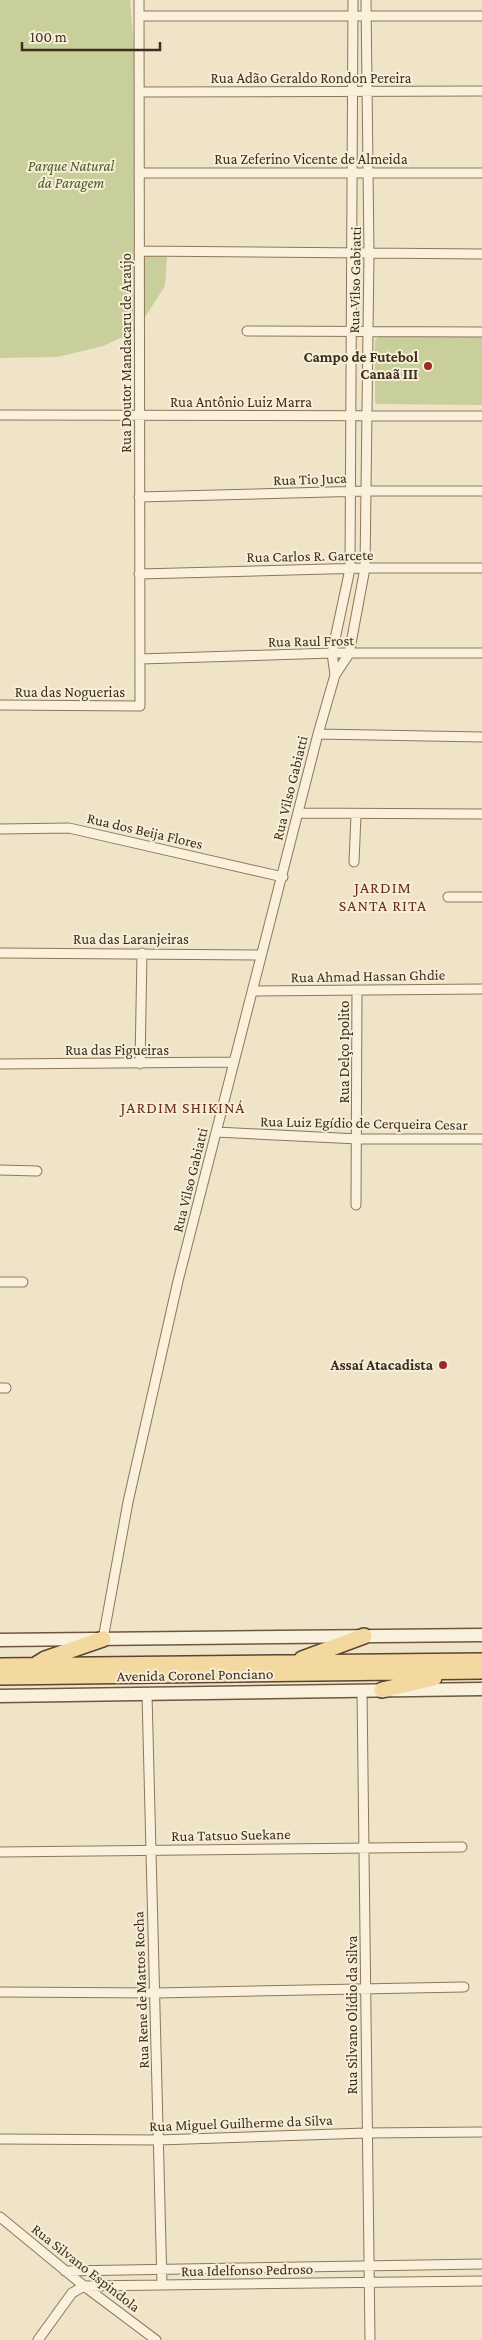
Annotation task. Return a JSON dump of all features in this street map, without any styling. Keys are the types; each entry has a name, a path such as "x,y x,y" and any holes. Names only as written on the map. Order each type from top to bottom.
{"main road":[{"path":"0,1640 482,1635"},
{"path":"290,1663 364,1636"},
{"path":"33,1666 45,1659 103,1639"},
{"name":"Avenida Coronel Ponciano","path":"0,1666 482,1661"},
{"path":"382,1690 461,1672 482,1671"},
{"name":"Avenida Coronel Ponciano","path":"0,1678 461,1672"},
{"path":"0,1696 482,1689"}],"street":[{"name":"Rua Doutor Mandacaru de Araújo","path":"139,0 140,706"},
{"name":"Rua Vilso Gabiatti","path":"334,675 332,653 350,569 352,0"},
{"name":"Rua Vilso Gabiatti","path":"103,1639 128,1502 178,1282 334,675 349,654 365,568 369,253 366,0"},
{"path":"139,16 482,16"},
{"name":"Rua Adão Geraldo Rondon Pereira","path":"139,92 482,91"},
{"name":"Rua Zeferino Vicente de Almeida","path":"139,173 482,173"},
{"path":"139,251 482,254"},
{"path":"247,331 482,332"},
{"name":"Rua Antônio Luiz Marra","path":"0,415 482,416"},
{"name":"Rua Tio Juca","path":"140,498 366,491 482,491"},
{"name":"Rua Carlos R. Garcete","path":"139,574 365,568 482,568"},
{"name":"Rua Raul Frost","path":"140,659 332,653 482,654"},
{"name":"Rua das Noguerias","path":"0,706 140,706"},
{"path":"318,734 482,737"},
{"path":"298,813 356,815 482,814"},
{"path":"354,862 356,815"},
{"name":"Rua dos Beija Flores","path":"0,829 69,828 283,877"},
{"path":"448,898 482,897"},
{"name":"Rua das Laranjeiras","path":"0,953 262,955"},
{"path":"140,1064 142,953"},
{"name":"Rua Ahmad Hassan Ghdie","path":"253,991 482,989"},
{"name":"Rua Delço Ipolito","path":"356,1205 358,990"},
{"name":"Rua das Figueiras","path":"0,1064 234,1062"},
{"name":"Rua Luiz Egídio de Cerqueira Cesar","path":"216,1132 358,1139 482,1139"},
{"path":"0,1170 37,1171"},
{"path":"0,1282 23,1282"},
{"name":"Rua Silvano Olídio da Silva","path":"362,1691 370,2340"},
{"name":"Rua Rene de Mattos Rocha","path":"147,1694 162,2285"},
{"name":"Rua Tatsuo Suekane","path":"0,1852 462,1847"},
{"path":"0,1992 154,1993 464,1987"},
{"name":"Rua Miguel Guilherme da Silva","path":"0,2139 158,2140 366,2133 482,2132"},
{"name":"Rua Silvano Espindola","path":"0,2217 84,2286 156,2340"},
{"name":"Rua Idelfonso Pedroso","path":"65,2271 482,2264"},
{"name":"Rua Idelfonso Pedroso","path":"84,2286 482,2281"},
{"path":"38,2340 72,2293 84,2286"}],"green space":[{"name":"Parque Natural da Paragem","path":"0,0 130,0 138,96 139,256 167,257 165,286 136,331 103,346 57,357 0,358"},
{"name":"Campo de Futebol Canaã III","path":"381,334 482,335 482,405 377,404 375,402 375,340"}],"place":[{"name":"Campo de Futebol Canaã III","path":"428,366"},
{"name":"Assaí Atacadista","path":"443,1365"}],"district":[{"name":"JARDIM SANTA RITA","path":"383,896"},
{"name":"JARDIM SHIKINÁ","path":"183,1107"}]}
